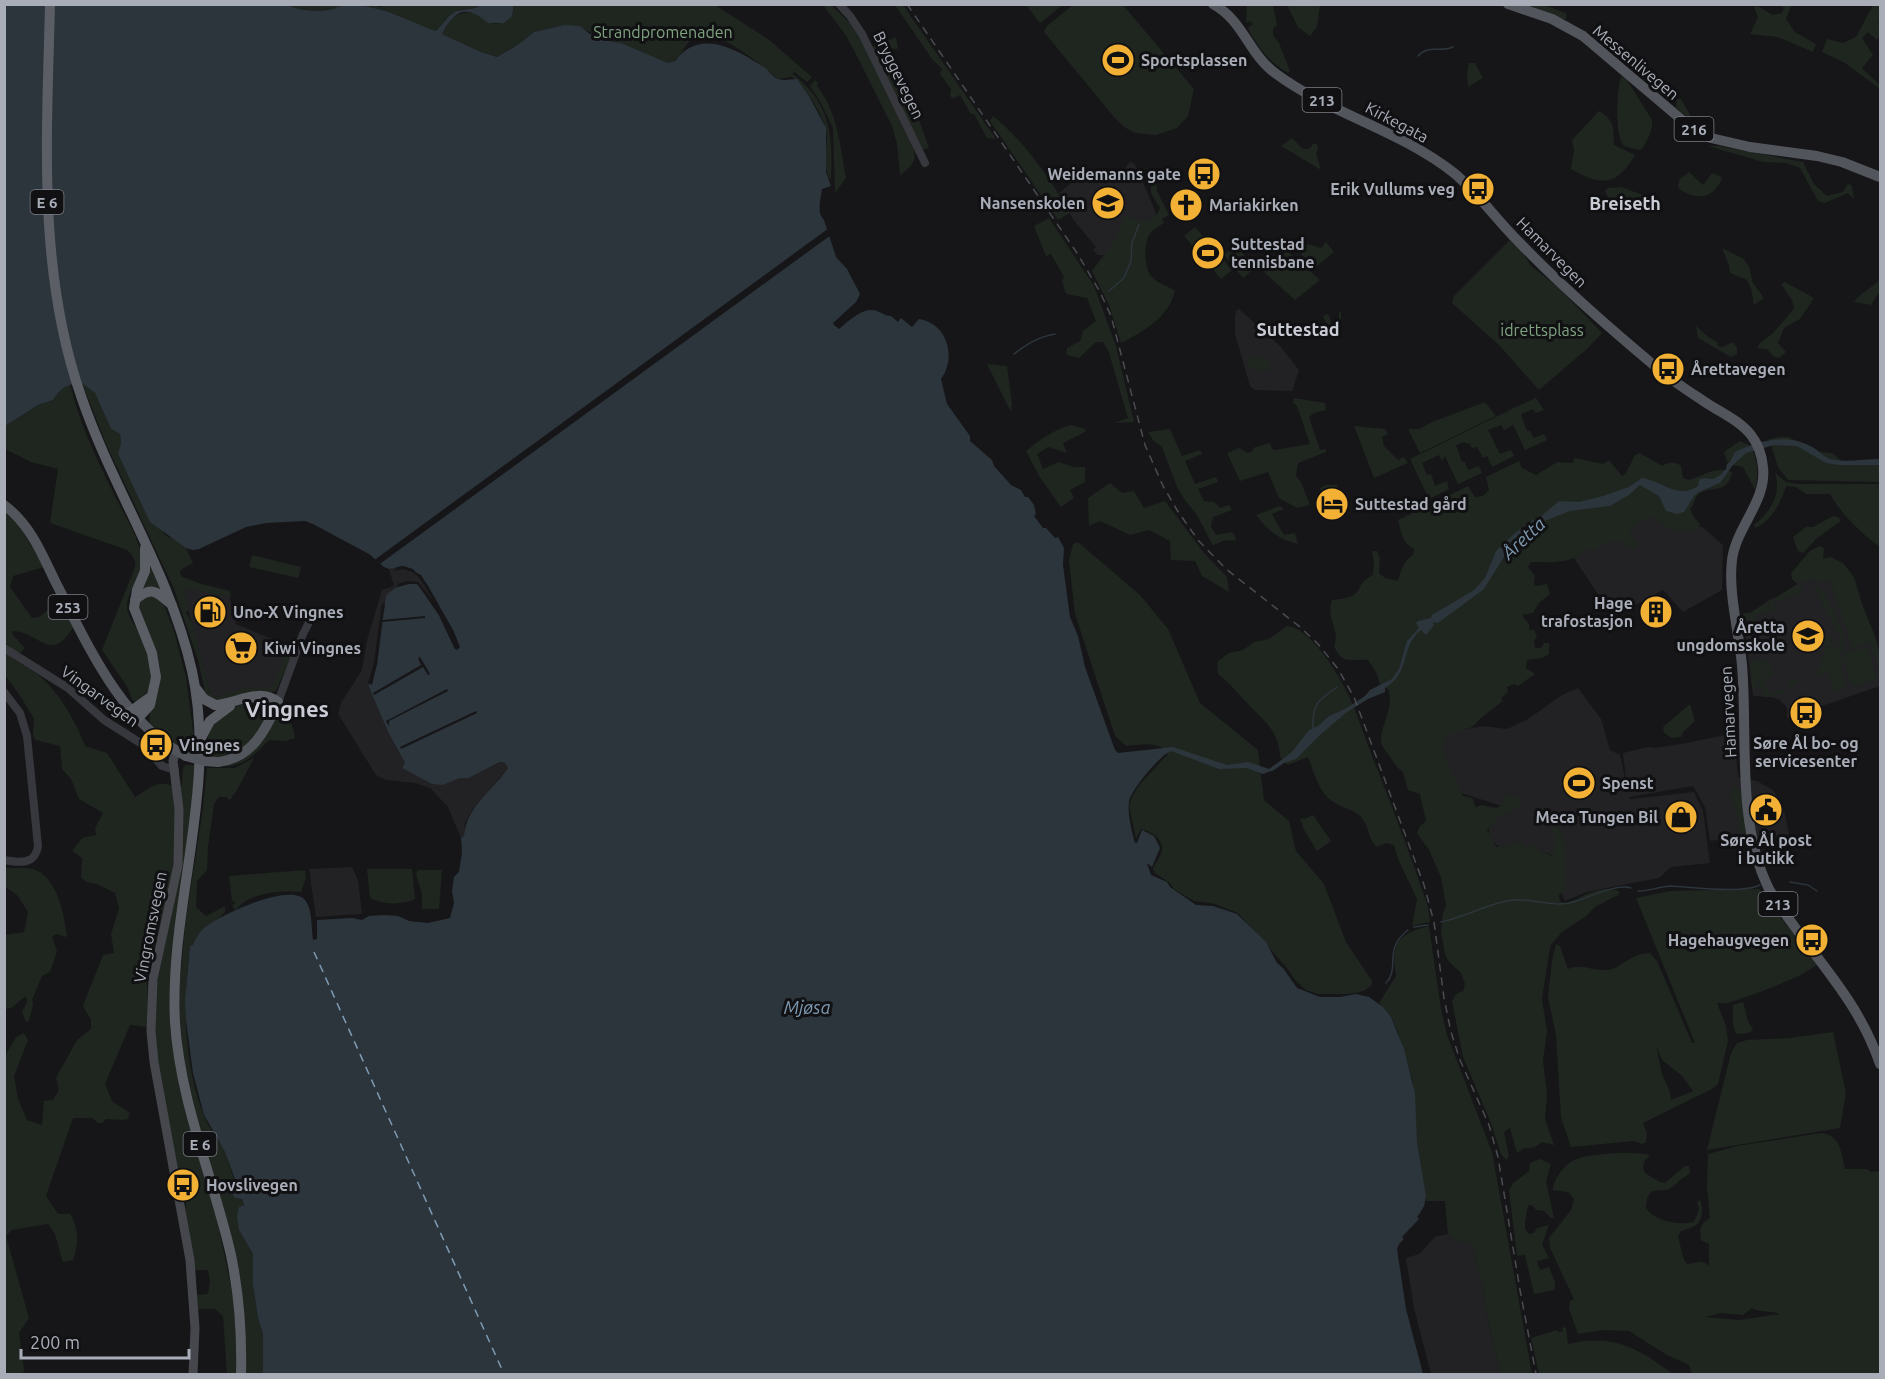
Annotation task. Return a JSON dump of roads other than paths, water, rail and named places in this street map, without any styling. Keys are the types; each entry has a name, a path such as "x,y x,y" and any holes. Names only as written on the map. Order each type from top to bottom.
{"highway":[{"name":"E 6","path":"50,4 47,177 50,252 62,329 81,395 96,434 173,606 195,687 200,740 197,812 176,969 176,1029 189,1106 231,1258 240,1315 241,1374"},
{"path":"134,714 152,696 156,683 155,664 135,614 135,600 146,571 145,541"},
{"path":"135,600 142,594 152,591 158,593 173,606"},
{"path":"195,687 211,704 219,705 267,696 276,705"},
{"path":"200,740 213,718 235,702"}],"main road":[{"name":"Kirkegata","path":"1213,4 1225,11 1237,24 1258,56 1274,73 1428,155 1459,178"},
{"name":"Messenlivegen","path":"1508,4 1552,19 1583,36 1682,120 1711,138 1750,147 1817,156 1881,177"},
{"name":"Hamarvegen","path":"1459,178 1518,241 1600,320 1680,386 1745,428 1759,450 1763,468 1761,491 1736,542 1731,573 1745,700 1747,783 1753,838 1769,889 1853,1004 1871,1038 1881,1064"},
{"name":"253","path":"4,505 18,516 31,534 86,640 134,714 157,737 182,753 209,762 238,757 252,747 266,727 276,705"},
{"path":"175,770 182,753"},
{"name":"Vingromsvegen","path":"175,770 179,829 178,865 155,963 151,1031 154,1062 194,1288 193,1374"}],"street":[{"name":"Bryggevegen","path":"839,4 862,34 925,163"},
{"path":"276,705 303,634 315,612"},
{"name":"Vingarvegen","path":"4,648 68,688 104,720 142,744 162,766 175,770"},
{"path":"4,692 20,713 27,736 31,755 38,846 36,856 28,861 4,860"}],"water":[{"name":"Mjøsa","path":"287,4 315,11 341,6 366,6 390,12 436,31 456,11 481,5 514,4 512,16 504,23 488,23 473,13 462,12 452,19 442,34 497,57 534,32 564,25 580,26 590,34 621,43 668,63 675,61 685,51 696,45 707,43 742,54 764,67 778,79 797,79 826,128 826,172 831,186 822,189 820,213 836,257 847,269 860,294 856,302 833,323 839,329 861,312 872,310 891,316 898,322 901,318 912,327 919,319 929,322 942,334 948,351 946,370 941,379 947,404 970,436 970,441 992,460 994,466 1011,485 1028,497 1034,505 1036,514 1034,516 1043,528 1046,528 1055,538 1058,537 1064,548 1063,565 1070,617 1078,636 1085,667 1118,753 1173,747 1227,765 1248,762 1269,769 1292,752 1309,730 1365,696 1370,690 1392,679 1399,669 1407,641 1419,628 1416,623 1431,618 1432,615 1474,590 1485,578 1496,551 1515,533 1539,518 1559,501 1579,502 1603,496 1629,487 1642,478 1677,490 1690,490 1698,486 1699,480 1712,479 1720,475 1735,452 1772,440 1801,442 1834,460 1880,459 1880,465 1839,465 1826,463 1797,446 1774,445 1746,453 1733,465 1720,483 1694,496 1684,512 1677,514 1666,511 1659,496 1640,485 1629,495 1610,506 1570,511 1542,522 1507,552 1484,589 1438,623 1433,622 1434,625 1426,635 1421,630 1414,636 1399,675 1385,688 1385,692 1347,712 1296,759 1263,774 1247,768 1219,769 1171,751 1153,766 1131,797 1129,811 1135,843 1142,830 1154,836 1160,848 1152,867 1147,863 1151,875 1167,882 1170,887 1196,905 1213,906 1237,914 1266,942 1277,963 1297,988 1320,997 1356,994 1369,997 1383,1007 1391,1017 1404,1049 1415,1093 1417,1142 1426,1196 1420,1213 1425,1218 1399,1244 1397,1249 1406,1309 1423,1374 263,1374 263,1334 253,1285 253,1254 239,1230 237,1217 239,1207 244,1205 242,1199 235,1198 231,1192 236,1182 225,1152 204,1115 193,1073 185,1001 190,946 203,929 223,916 254,903 285,895 297,896 308,904 313,940 317,939 317,920 352,918 362,920 369,916 383,915 428,923 450,918 454,903 452,891 454,877 459,872 462,852 461,838 464,836 470,816 481,799 508,768 504,762 500,762 469,778 460,778 443,785 432,784 402,768 405,763 388,732 369,683 371,684 377,664 386,596 400,586 417,584 439,615 455,649 454,632 421,575 403,566 389,569 384,567 369,554 305,521 266,523 246,527 199,549 186,548 150,522 118,454 121,443 120,434 111,429 95,393 82,383 65,387 53,400 38,405 5,426 5,5"}],"waterway":[{"path":"1418,56 1426,50 1453,47"},
{"path":"1109,291 1124,278 1131,261 1132,243 1139,224"},
{"path":"1014,354 1033,341 1055,334"},
{"name":"Åretta","path":"1313,730 1317,704 1337,687"},
{"path":"1790,882 1808,885 1817,891"},
{"path":"1638,891 1671,886 1729,890 1760,885"},
{"path":"1441,922 1513,900 1566,904 1610,889 1631,888"},
{"path":"1414,927 1428,925"},
{"path":"1386,983 1392,971 1396,944 1408,930"}],"railway":[{"path":"907,4 1077,253 1100,292 1111,316 1145,445 1163,486 1177,510 1198,540 1226,569 1300,627 1318,644 1338,669 1354,697 1424,885 1434,922 1451,1032 1460,1060 1489,1125 1498,1157 1536,1374"}],"place":[{"name":"Sportsplassen","path":"1118,60"},
{"name":"Weidemanns gate","path":"1204,174"},
{"name":"Erik Vullums veg","path":"1478,189"},
{"name":"Nansenskolen","path":"1108,203"},
{"name":"Mariakirken","path":"1186,205"},
{"name":"Suttestad tennisbane","path":"1208,253"},
{"name":"Årettavegen","path":"1668,369"},
{"name":"Suttestad gård","path":"1332,504"},
{"name":"Uno-X Vingnes","path":"210,612"},
{"name":"Hage trafostasjon","path":"1656,612"},
{"name":"Åretta ungdomsskole","path":"1808,636"},
{"name":"Kiwi Vingnes","path":"241,648"},
{"name":"Søre Ål bo- og servicesenter","path":"1806,713"},
{"name":"Vingnes","path":"156,745"},
{"name":"Spenst","path":"1579,783"},
{"name":"Søre Ål post i butikk","path":"1766,810"},
{"name":"Meca Tungen Bil","path":"1681,817"},
{"name":"Hagehaugvegen","path":"1812,940"},
{"name":"Hovslivegen","path":"183,1185"}],"district":[{"name":"Breiseth","path":"1625,203"},
{"name":"Suttestad","path":"1298,329"},
{"name":"Vingnes","path":"287,708"}],"park label":[{"name":"Strandpromenaden","path":"663,32"},
{"name":"idrettsplass","path":"1542,330"}]}
